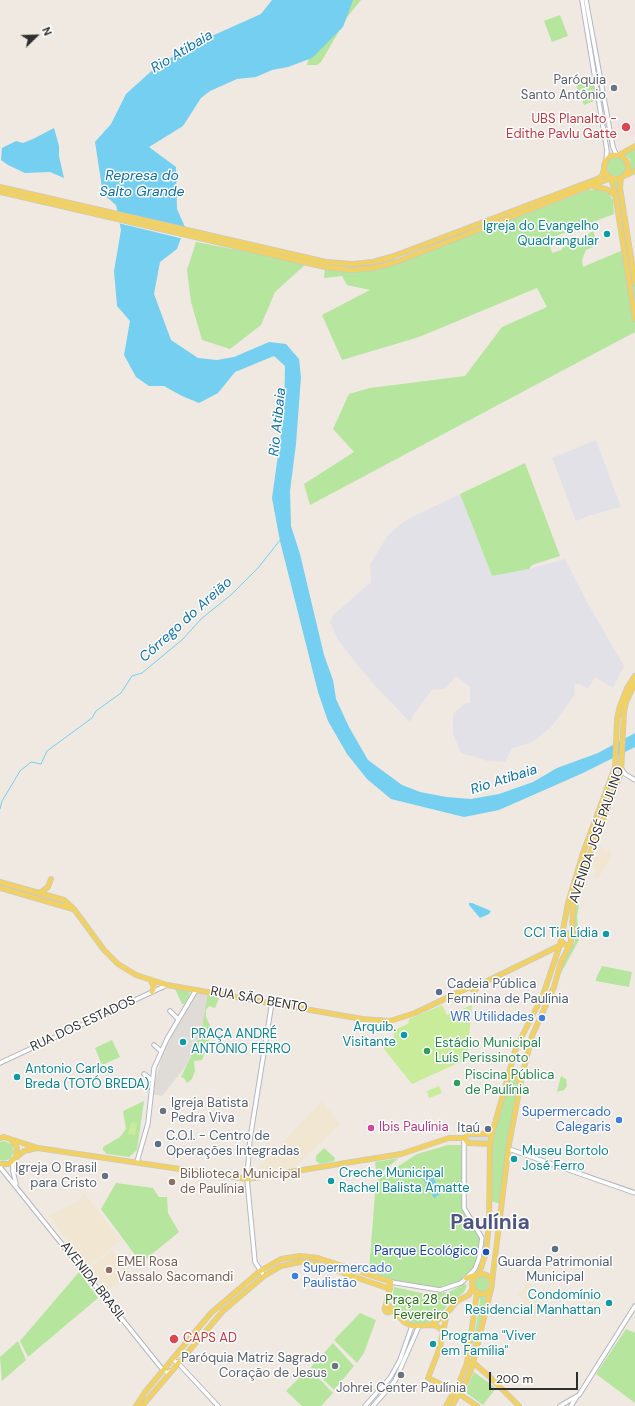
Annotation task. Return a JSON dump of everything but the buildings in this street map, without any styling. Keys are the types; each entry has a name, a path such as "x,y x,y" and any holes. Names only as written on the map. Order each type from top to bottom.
{"main road":[{"path":"0,187 332,263 352,264 373,262 394,256 597,179 602,176 606,160 609,156 635,146"},
{"path":"617,154 623,156 628,163 628,168 623,177 620,188 635,283"},
{"path":"604,169 605,173 611,178 616,196 635,319"},
{"path":"0,192 204,240 325,267 345,270 367,269 396,262 611,178 623,177 635,170"},
{"path":"591,187 606,188 616,196"},
{"name":"AVENIDA JOSÉ PAULINO","path":"492,1282 509,1149 520,1082 532,1036 554,987 561,962 568,903 581,860 613,776 616,759 616,734 620,706 635,676"},
{"name":"AVENIDA JOSÉ PAULINO","path":"479,1275 486,1252 489,1224 490,1144 492,1134 516,1048 543,995 563,942 572,936 573,904 587,861 619,780 626,702 635,683"},
{"path":"0,882 40,893 48,887 51,879"},
{"path":"0,888 74,909"},
{"name":"RUA SÃO BENTO","path":"40,893 64,900 74,909 96,940 118,964 136,976 167,985 272,1002 362,1019 390,1021 415,1013 482,983 563,942"},
{"path":"563,942 566,934 572,936"},
{"path":"152,981 154,987 152,992"},
{"path":"508,1074 516,1076 520,1082"},
{"path":"1,1137 38,1148 246,1179 413,1151 449,1138 464,1138 469,1134 492,1134"},
{"path":"464,1138 468,1143 490,1144"},
{"path":"12,1140 18,1148 15,1159"},
{"path":"0,1164 5,1165 24,1151 38,1148"},
{"path":"361,1160 365,1154"},
{"path":"136,1406 145,1392 163,1370 224,1301 260,1271 281,1259 289,1257 304,1256 318,1258 391,1282 385,1308 387,1306 412,1326 432,1325 437,1326 443,1331"},
{"path":"317,1264 318,1258"},
{"path":"142,1406 198,1339 226,1309 264,1276 291,1263 300,1262 317,1264 390,1289"},
{"path":"345,1273 348,1270 346,1266"},
{"path":"353,1276 352,1272 356,1270"},
{"path":"432,1325 457,1301 471,1293 474,1279 479,1275"},
{"path":"452,1406 460,1394 474,1363 492,1282 489,1276 479,1275 466,1278"},
{"path":"473,1287 477,1292 483,1294 491,1289"},
{"path":"390,1289 390,1309"},
{"path":"446,1406 455,1391 467,1363 477,1292"},
{"path":"224,1301 226,1309"},
{"path":"219,1306 226,1309"},
{"path":"446,1313 440,1348 428,1378 455,1391 477,1406"},
{"path":"193,1335 198,1339"},
{"path":"467,1363 474,1363 494,1380 519,1406"},
{"path":"145,1392 149,1396"}],"street":[{"path":"582,0 608,153 606,160"},
{"path":"586,0 610,132 617,154"},
{"path":"604,132 610,132"},
{"path":"621,767 626,774 635,780"},
{"name":"RUA DOS ESTADOS","path":"0,1063 167,985"},
{"path":"137,1162 148,1123 154,1068 178,1019 196,990"},
{"path":"264,1276 255,1262 246,1179 250,1140 272,1002"},
{"path":"170,1011 178,1019"},
{"path":"154,1044 161,1051"},
{"path":"144,1074 152,1080"},
{"path":"391,1282 440,1290 454,1286 466,1278 475,1269 478,1263 482,1238 464,1208 464,1138"},
{"path":"509,1149 635,1193"},
{"name":"AVENIDA BRASIL","path":"15,1159 13,1171 17,1187"},
{"name":"AVENIDA BRASIL","path":"0,1167 163,1370"},
{"path":"571,1406 635,1306"},
{"path":"365,1406 390,1378 400,1360 412,1326"},
{"path":"373,1406 395,1381 419,1326"},
{"path":"172,1360 178,1363 218,1406"},
{"path":"163,1370 168,1373 171,1371"},
{"path":"560,1406 579,1395"}],"shaded area":[{"name":"UBS Planalto - Edithe Pavlu Gatte","path":"627,120 628,122 631,121 632,124 635,123 635,135 629,137 628,133 624,134 623,130 619,131 617,123"},
{"path":"596,440 621,507 588,516 576,521 552,458"},
{"path":"460,494 492,576 529,569 565,559 586,600 624,666 613,688 595,677 588,689 580,684 575,684 574,696 551,727 531,743 512,748 505,762 488,761 461,753 453,734 453,714 464,704 470,702 470,687 456,676 445,689 432,690 413,715 410,722 377,688 356,663 338,640 330,622 332,616 371,582 370,564 389,534 406,520"},
{"path":"600,847 612,852 605,870 603,869 599,878 593,875 596,869 592,867"},
{"name":"PRAÇA ANDRÉ ANTONIO FERRO","path":"197,993 208,994 201,1034 186,1066 162,1096 151,1094 164,1050"},
{"path":"322,1101 340,1124 293,1169 253,1174"},
{"path":"469,1136 490,1137 488,1142 469,1141"},
{"path":"84,1193 121,1240 88,1267 48,1216 78,1201"},
{"name":"EMEI Rosa Vassalo Sacomandi","path":"111,1250 130,1272 107,1291 90,1268"},
{"path":"527,1282 533,1285 532,1287 543,1295 540,1299 533,1293 531,1295 539,1301 537,1304 540,1306 534,1319 517,1307 524,1299 517,1294 520,1290 522,1291"}],"green space":[{"path":"323,0 361,0 348,16 321,62 317,65 307,65"},
{"path":"560,15 568,36 552,42 544,21"},
{"path":"593,79 596,100 584,105 576,85"},
{"path":"635,147 635,170 631,172 630,159 623,153"},
{"path":"616,157 623,160 626,167 623,174 616,177 609,174 606,167 609,160"},
{"path":"621,178 635,283 635,332 310,505 304,484 354,452 333,429 349,394 370,388 465,376 502,327 547,307 537,288 419,337 342,360 322,315 370,290 347,285 342,276 324,278 325,267 338,269 389,264 477,233 588,190 598,189 609,194 613,200 614,214 548,239 552,253 562,250 562,248 593,231 598,245 586,250 582,260 583,267 623,250 613,179"},
{"path":"196,242 307,263 275,292 261,325 230,349 202,340 191,302 187,270"},
{"path":"525,463 560,556 532,565 529,569 492,576 460,494"},
{"path":"575,905 579,905 577,916 579,940 550,993 565,958 575,941 573,911"},
{"path":"602,966 632,972 629,987 596,981"},
{"path":"175,989 190,991 189,997 184,1004 182,1004"},
{"path":"208,994 219,998 215,1008 209,1006 206,1010 206,1017 210,1025 209,1040 202,1060 194,1061 195,1071 192,1079 187,1083 184,1078 181,1077 194,1050 192,1045 204,998"},
{"name":"Estádio Municipal Luís Perissinoto","path":"442,1005 447,1015 472,1005 467,1059 412,1084 380,1044 394,1037 394,1030 408,1024 409,1019"},
{"path":"112,1040 120,1057 102,1065 95,1048"},
{"path":"508,1074 513,1075 520,1082 501,1204 491,1201 490,1144"},
{"path":"561,1076 566,1079 567,1086 564,1090 557,1092"},
{"path":"439,1086 442,1093 429,1098 427,1091"},
{"path":"144,1101 137,1150 129,1157 107,1154 103,1150 103,1147 120,1137 126,1129 123,1111"},
{"path":"131,1122 137,1123 135,1135 128,1134"},
{"path":"4,1141 12,1144 14,1152 10,1159 4,1161 0,1160 0,1142"},
{"path":"448,1145 461,1145 464,1204 482,1238 475,1269 461,1283 440,1290 391,1282 369,1270 376,1181 417,1154"},
{"path":"324,1148 335,1158 334,1161 320,1164 316,1161 316,1156"},
{"path":"399,1158 377,1176 375,1162"},
{"path":"116,1183 153,1188 159,1197 167,1197 168,1213 179,1232 141,1263 101,1209"},
{"path":"79,1272 98,1298 28,1357 20,1341"},
{"path":"481,1276 488,1281 489,1284 484,1291 481,1292 474,1287 473,1284 478,1277"},
{"name":"Praça 28 de Fevereiro","path":"464,1284 467,1285 464,1292 448,1305 436,1319 423,1324 412,1323 399,1315 392,1303 394,1287 421,1293 436,1293 449,1292"},
{"path":"478,1294 482,1296 487,1294 471,1357 480,1301"},
{"path":"360,1313 376,1320 364,1353 357,1363 334,1340"},
{"path":"626,1329 635,1333 635,1403 596,1374"},
{"path":"18,1341 26,1360 2,1381 0,1357"},
{"path":"333,1343 354,1366 334,1390 311,1367"},
{"path":"309,1368 333,1393 321,1406 302,1406 286,1391"},
{"path":"474,1372 496,1388 483,1405 465,1392"}],"water":[{"name":"Represa do Salto Grande","path":"272,0 353,0 343,27 312,58 288,67 272,70 256,77 237,79 210,91 201,98 183,126 149,147 176,167 177,209 185,227 177,249 160,262 154,294 171,340 198,358 217,360 234,357 269,342 286,344 299,359 301,377 296,444 290,491 291,526 300,554 324,655 333,680 336,699 349,727 368,760 402,785 420,792 446,797 471,799 499,794 533,782 557,768 598,753 635,733 635,747 583,773 499,810 464,817 391,799 367,779 347,754 328,721 318,692 280,541 272,498 284,412 285,366 274,356 235,372 218,393 199,403 164,386 149,386 136,377 124,355 130,321 117,306 114,271 121,230 116,205 103,194 95,142 111,124 126,94 157,66 196,43 261,14"},
{"path":"54,128 59,146 59,156 64,178 50,172 25,173 1,160 2,148 16,141 23,143"},
{"path":"469,903 491,911 489,914 480,918"},
{"path":"430,1171 441,1193 434,1198 423,1179 425,1174"}],"pier":[{"path":"115,211 187,228 184,239 118,223"}],"waterway":[{"name":"Córrego do Areião","path":"0,809 2,801 20,771 31,762 41,764 47,751 92,718 96,711 121,693 132,676 142,673 183,639 201,619 232,594 258,568 281,539"}],"place":[{"name":"Paróquia Santo Antônio","path":"614,88"},
{"name":"UBS Planalto - Edithe Pavlu Gatte","path":"626,127"},
{"name":"Igreja do Evangelho Quadrangular","path":"607,234"},
{"name":"CCI Tia Lídia","path":"606,934"},
{"name":"Cadeia Pública Feminina de Paulínia","path":"439,992"},
{"name":"WR Utilidades","path":"542,1018"},
{"name":"Arquib. Visitante","path":"404,1035"},
{"name":"PRAÇA ANDRÉ ANTONIO FERRO","path":"183,1042"},
{"name":"Estádio Municipal Luís Perissinoto","path":"427,1051"},
{"name":"Antonio Carlos Breda (TOTÓ BREDA)","path":"17,1077"},
{"name":"Piscina Pública de Paulínia","path":"457,1083"},
{"name":"Igreja Batista Pedra Viva","path":"163,1111"},
{"name":"Supermercado Calegaris","path":"619,1120"},
{"name":"Ibis Paulínia","path":"371,1128"},
{"name":"Itaú","path":"488,1129"},
{"name":"C.O.I. - Centro de Operações Integradas","path":"158,1144"},
{"name":"Museu Bortolo José Ferro","path":"514,1159"},
{"name":"Igreja O Brasil para Cristo","path":"105,1176"},
{"name":"Creche Municipal Rachel Balista Amatte","path":"331,1181"},
{"name":"Biblioteca Municipal de Paulínia","path":"172,1182"},
{"name":"Guarda Patrimonial Municipal","path":"555,1249"},
{"name":"Parque Ecológico","path":"486,1252"},
{"name":"EMEI Rosa Vassalo Sacomandi","path":"109,1270"},
{"name":"Supermercado Paulistão","path":"295,1276"},
{"name":"Condomínio Residencial Manhattan","path":"609,1303"},
{"name":"CAPS AD","path":"174,1339"},
{"name":"Programa \"Viver em Família\"","path":"433,1344"},
{"name":"Paróquia Matriz Sagrado Coração de Jesus","path":"335,1366"},
{"name":"Johrei Center Paulínia","path":"401,1375"}],"district":[{"name":"Paulínia","path":"490,1223"}],"water label":[{"name":"Rio Atibaia","path":"182,52"},
{"name":"Rio Atibaia","path":"278,422"},
{"name":"Rio Atibaia","path":"504,780"}]}
